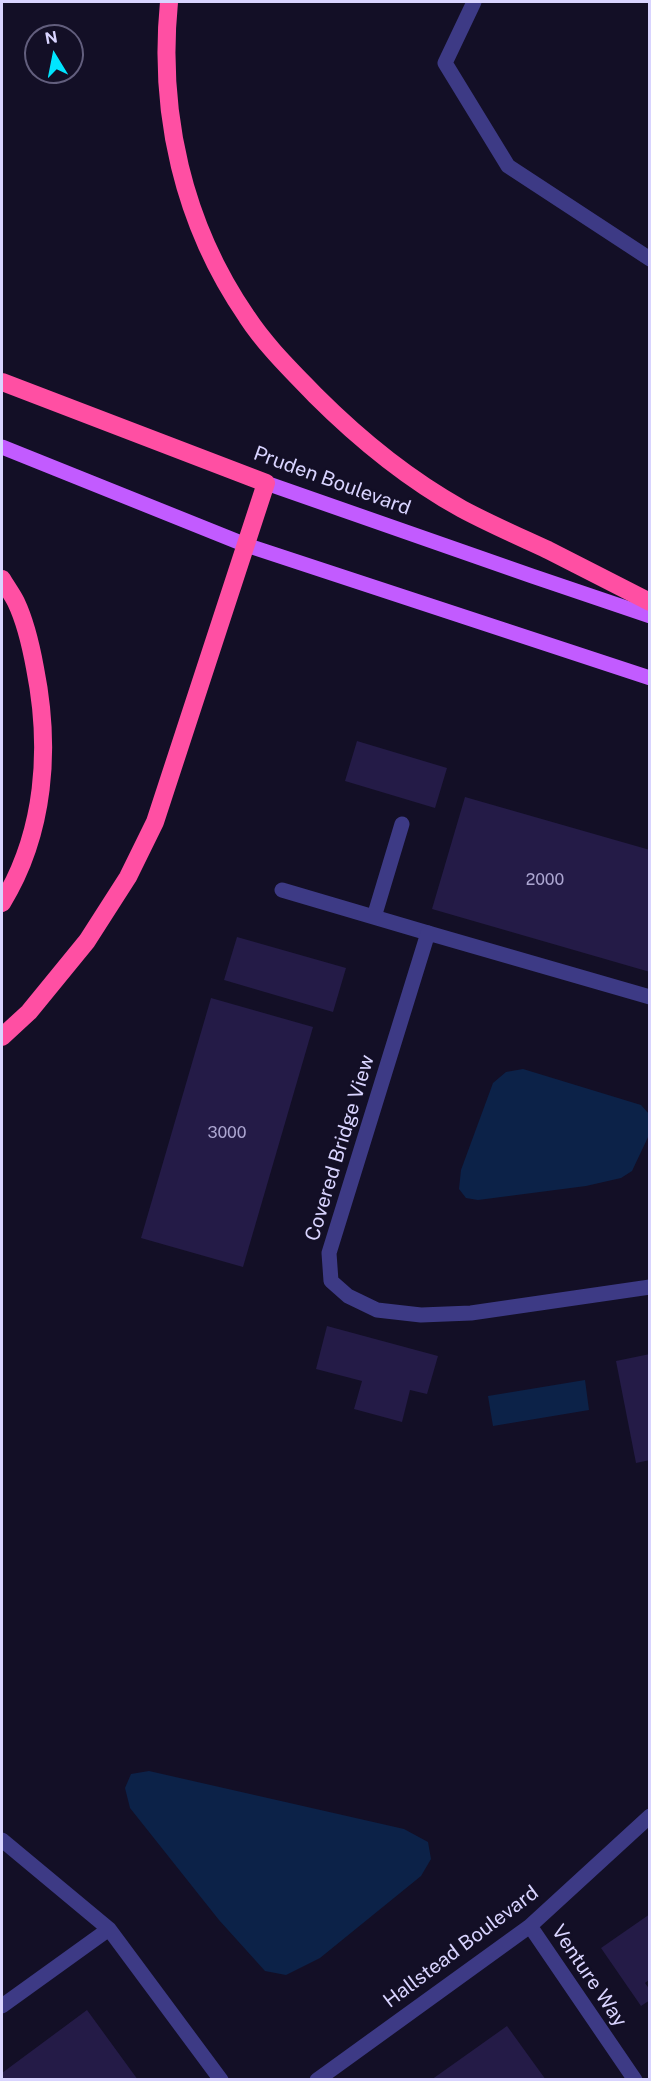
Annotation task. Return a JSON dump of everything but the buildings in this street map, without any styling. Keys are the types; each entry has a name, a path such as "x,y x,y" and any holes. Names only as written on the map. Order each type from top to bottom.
{"highway":[{"path":"169,2 166,38 167,100 178,162 193,211 221,276 247,317 277,356 344,425 401,470 462,509 650,602"},
{"name":"Pruden Boulevard","path":"2,382 266,483"},
{"path":"2,1037 29,1012 87,941 128,877 155,822 266,483"},
{"path":"2,579 16,602 31,645 42,700 44,757 40,799 31,838 13,884 2,903"}],"main road":[{"path":"2,447 246,545 650,678"},
{"name":"Pruden Boulevard","path":"266,483 650,616"}],"street":[{"path":"474,2 445,63 508,166 650,259"},
{"path":"374,917 402,824"},
{"path":"282,890 650,997"},
{"name":"Covered Bridge View","path":"428,933 329,1253 331,1281 348,1296 377,1310 421,1315 471,1312 650,1287"},
{"name":"Hallstead Boulevard","path":"317,2079 530,1926 650,1816"},
{"path":"2,1840 109,1929 221,2079"},
{"name":"Venture Way","path":"530,1926 634,2079"},
{"path":"2,2006 109,1929"}],"water":[{"path":"523,1069 641,1105 649,1114 649,1135 632,1171 621,1178 586,1186 478,1200 466,1198 459,1189 461,1170 493,1083 506,1072"},
{"path":"585,1380 589,1410 493,1426 488,1396"},
{"path":"149,1771 404,1829 428,1842 431,1859 421,1876 320,1958 286,1975 265,1971 219,1920 130,1808 125,1788 131,1774"}]}
